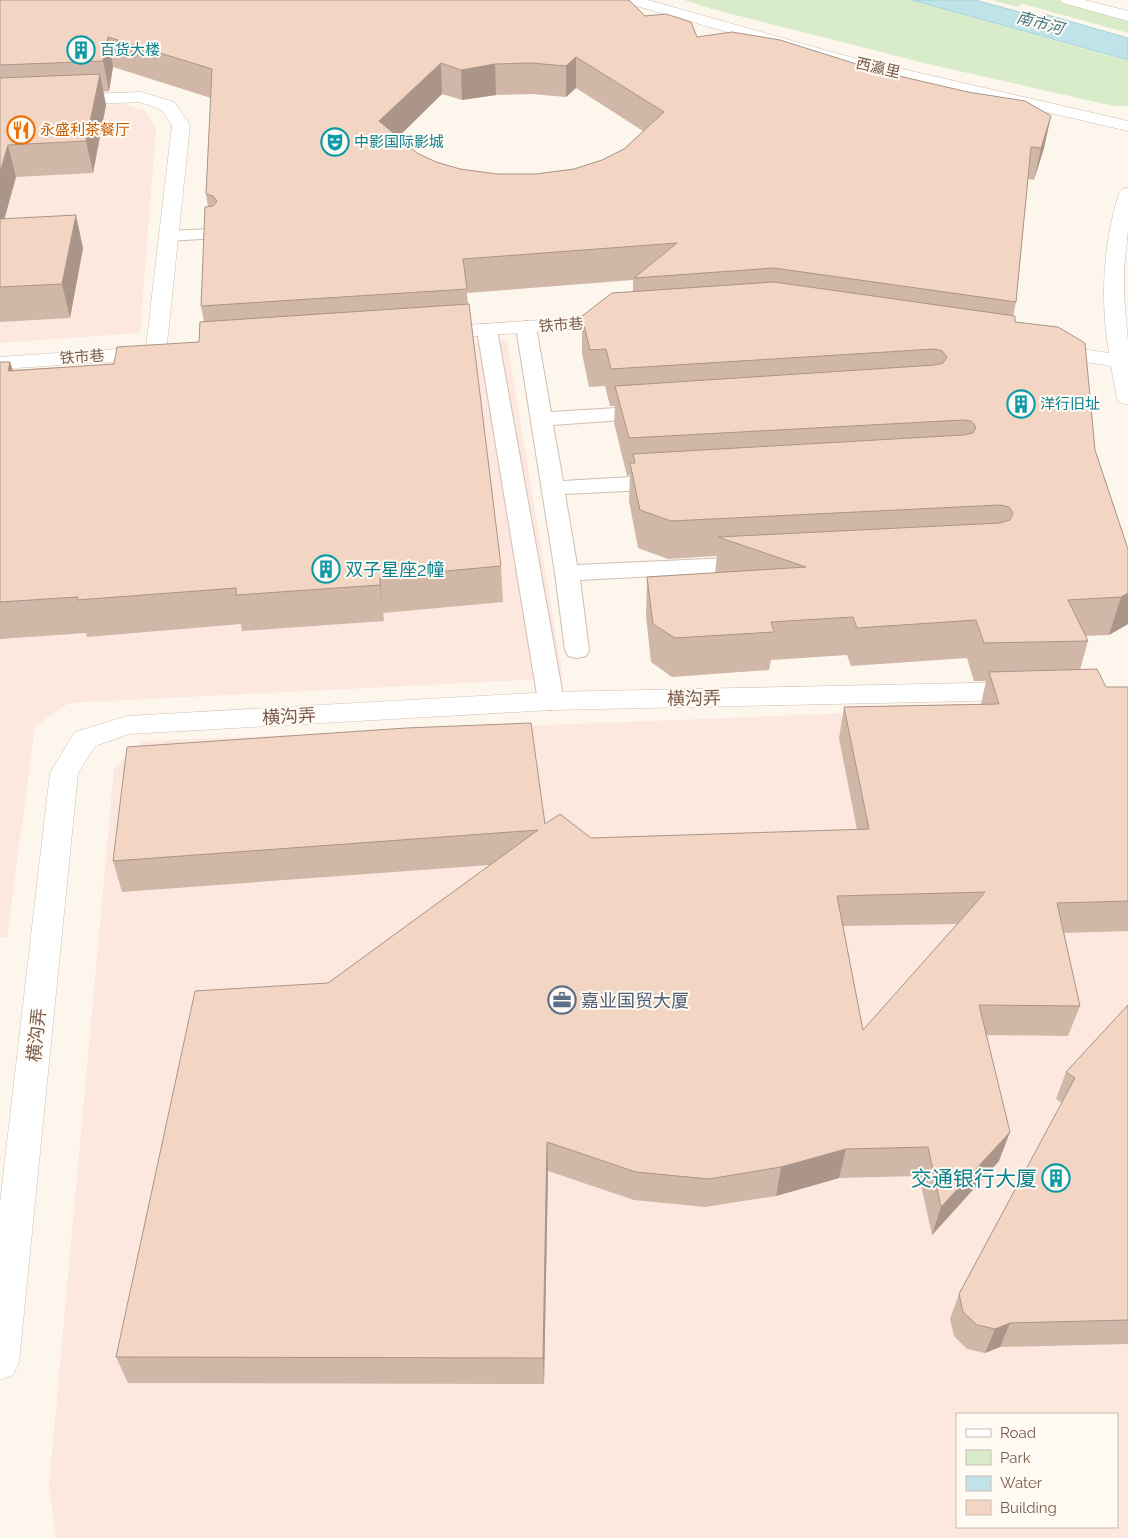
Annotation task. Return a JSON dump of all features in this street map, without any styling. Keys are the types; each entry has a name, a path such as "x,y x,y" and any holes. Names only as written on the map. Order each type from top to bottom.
{"street":[{"name":"西瀛里","path":"630,0 842,60 1128,126"},
{"path":"1068,0 1128,16"},
{"path":"0,103 141,97 168,106 181,126 169,236"},
{"path":"1128,193 1123,208 1113,271 1128,398"},
{"name":"铁市巷","path":"0,363 166,352 169,236"},
{"name":"铁市巷","path":"419,334 644,319"},
{"path":"1032,348 1124,361"},
{"name":"横沟弄","path":"0,1362 64,773 85,739 127,725 551,701 1050,691"}],"lane":[{"path":"169,236 211,234"},
{"path":"526,327 553,488 577,650"},
{"path":"487,330 551,701"},
{"path":"542,419 670,411"},
{"path":"553,488 680,481"},
{"path":"566,573 774,562"}],"shaded area":[{"path":"123,104 146,111 156,129 140,333 0,343 0,110"},
{"path":"507,340 563,678 69,703 35,726 7,937 0,937 0,374"},
{"path":"1128,702 1128,1538 56,1538 49,1487 114,768 144,741"}],"green space":[{"path":"684,0 910,0 1128,61 1128,106 1114,106 932,65 716,10"},
{"path":"992,0 1058,0 1128,18 1128,33 1023,4 1017,7"}],"water":[{"name":"南市河","path":"912,0 975,0 1038,17 1044,14 1128,38 1128,60"}],"building":[{"path":"0,0 629,0 645,16 666,14 691,22 697,37 732,32 780,40 882,72 968,92 1025,101 1051,116 1041,148 1031,147 1016,302 774,268 634,278 677,243 463,259 467,289 201,306 205,207 213,206 217,201 213,196 206,194 212,69 108,37 103,61 0,65","holes":["576,57 664,112 624,149 602,160 574,169 536,174 497,174 460,169 436,162 417,153 379,121 441,63 461,70 495,64 531,63 566,66"]},
{"path":"100,74 86,141 8,145 0,172 0,78"},
{"path":"76,215 62,284 0,287 0,219"},
{"path":"774,282 1015,316 1015,322 1058,327 1085,343 1095,450 1128,549 1128,593 1121,597 1068,600 1088,641 984,643 976,620 857,628 853,617 771,622 774,632 675,638 653,624 647,577 806,567 718,537 1000,523 1010,520 1013,513 1009,507 1000,505 671,521 640,510 630,463 635,463 633,454 973,433 976,427 971,421 963,420 629,438 615,386 935,365 943,363 947,357 942,351 935,349 611,369 606,349 590,350 582,316 612,293"},
{"path":"469,304 501,566 380,577 380,585 236,595 236,588 77,600 78,597 0,602 0,362 10,362 8,371 114,364 117,347 199,342 200,322"},
{"path":"1097,669 1106,687 1128,687 1128,901 1057,903 1080,1006 979,1005 1010,1132 941,1207 928,1147 846,1149 781,1167 709,1179 636,1172 547,1142 543,1358 116,1357 195,991 328,983 538,830 113,861 127,747 406,728 531,723 545,824 560,814 591,838 869,829 844,707 999,704 989,672","holes":["985,892 863,1030 837,896"]},
{"name":"交通银行大厦","path":"1128,1005 1128,1320 1010,1323 995,1329 977,1325 963,1312 959,1294 1075,1078 1066,1072"}],"place":[{"name":"百货大楼","path":"81,50"},
{"name":"永盛利茶餐厅","path":"21,130"},
{"name":"中影国际影城","path":"335,142"},
{"name":"洋行旧址","path":"1021,404"},
{"name":"双子星座2幢","path":"326,569"},
{"name":"嘉业国贸大厦","path":"562,1000"},
{"name":"交通银行大厦","path":"1056,1178"}]}
